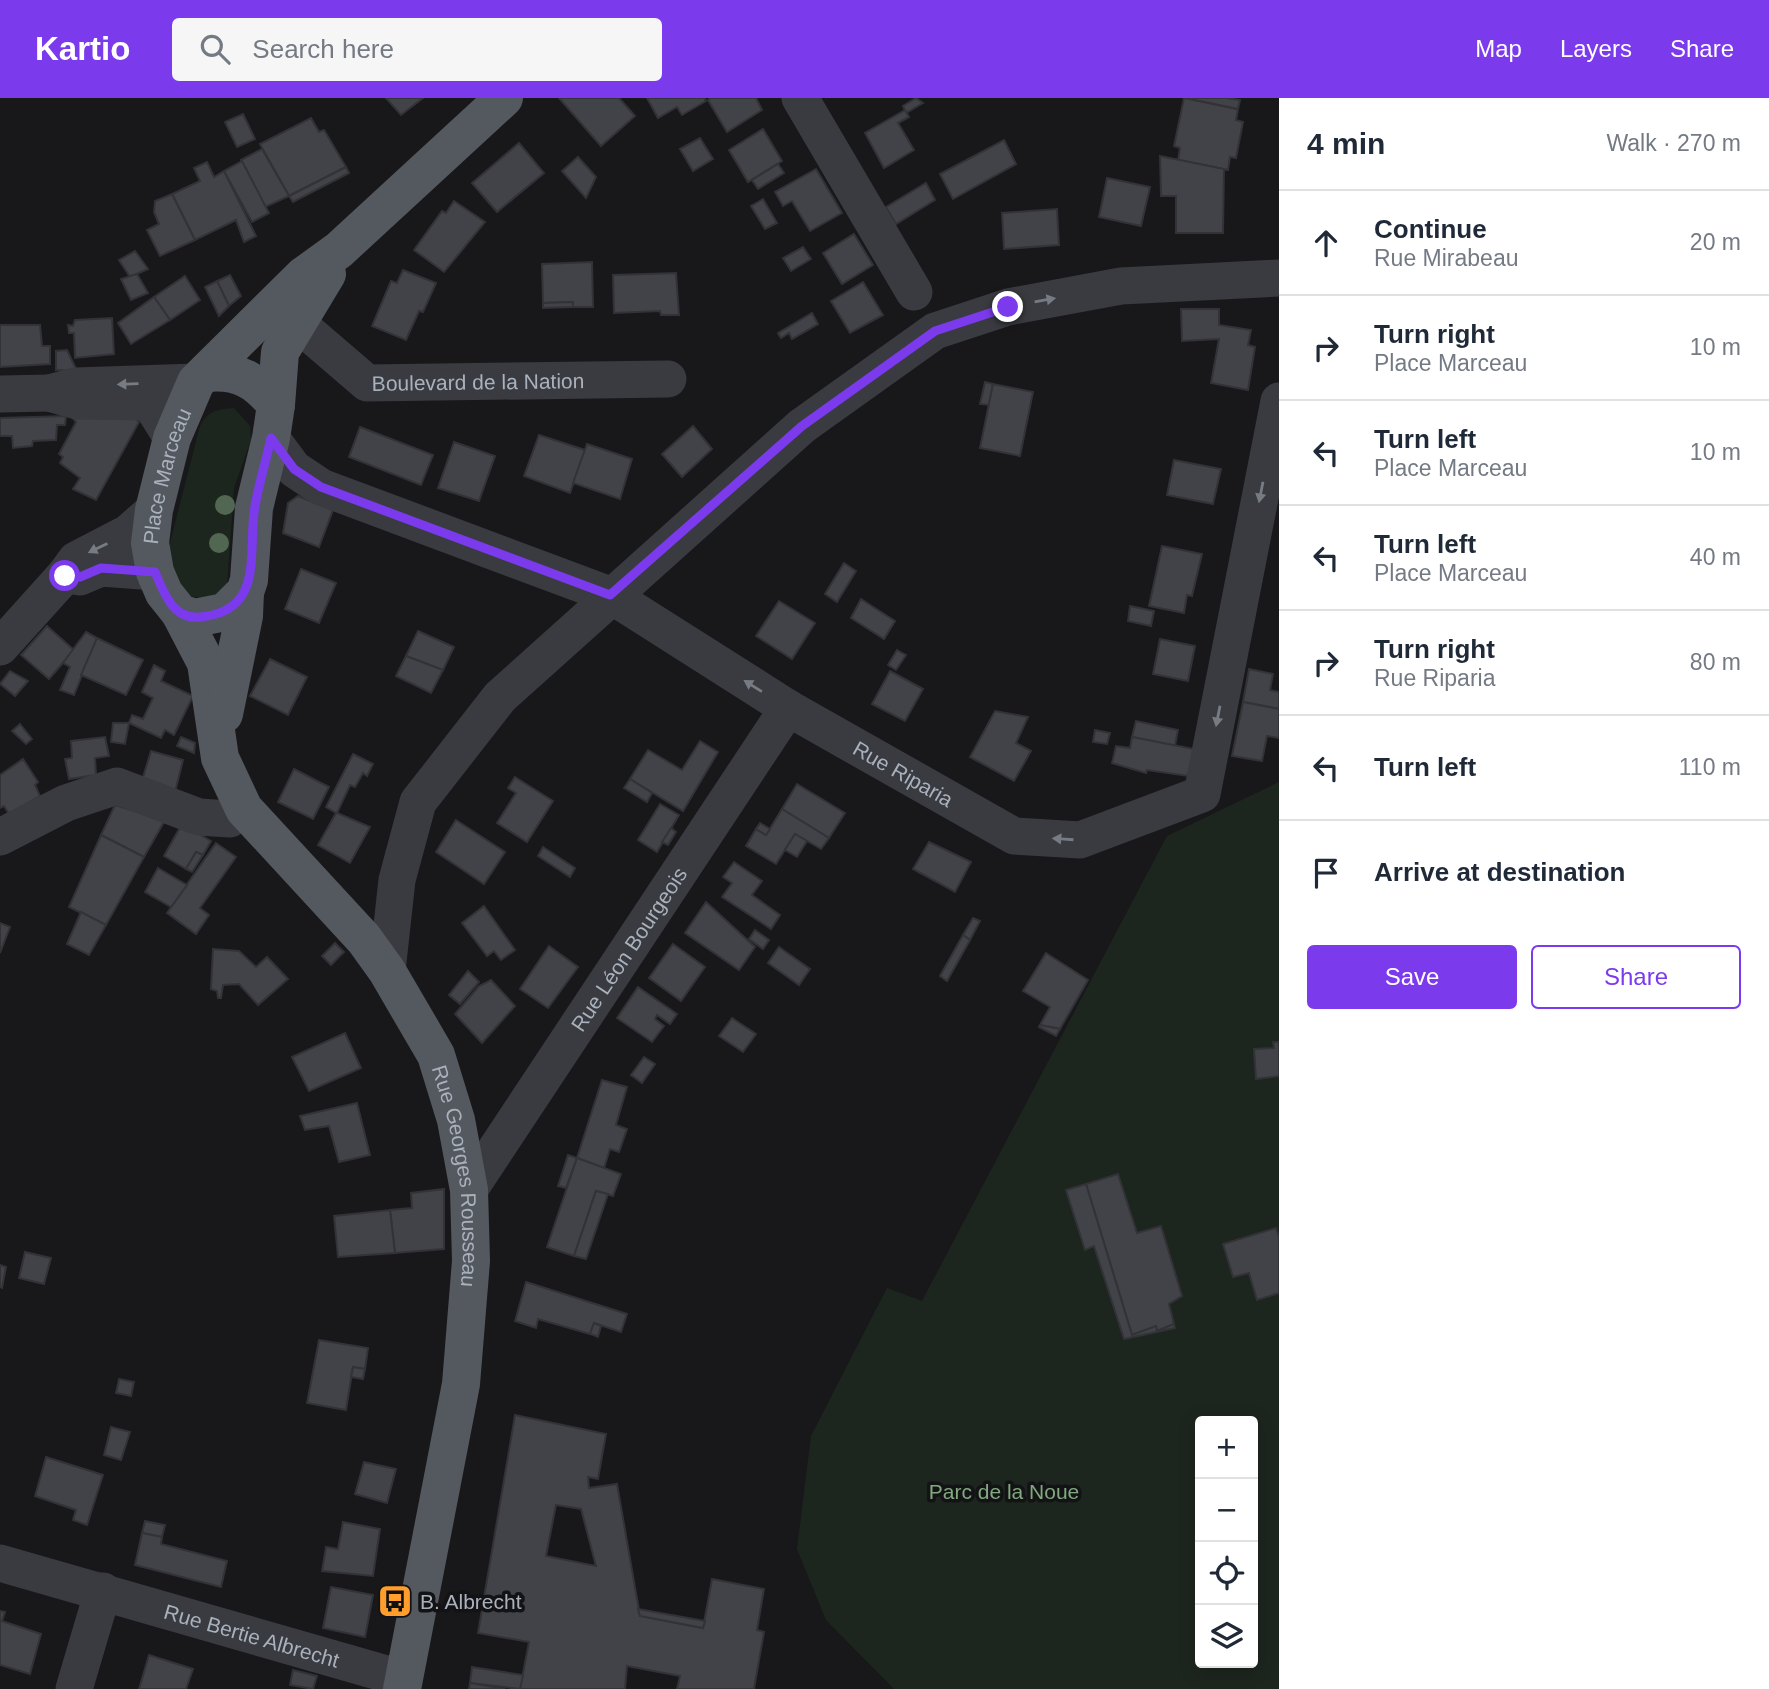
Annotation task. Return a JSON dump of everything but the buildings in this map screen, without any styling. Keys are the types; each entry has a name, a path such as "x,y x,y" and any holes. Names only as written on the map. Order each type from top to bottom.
{"main road":[{"path":"202,377 326,278 339,250 504,98"},
{"path":"216,732 228,696 249,580 254,508 273,422 284,314"},
{"path":"202,377 224,371 242,375 262,387 273,422"},
{"name":"Place Marceau","path":"202,377 172,438 154,510 150,544 155,572 164,593 180,613 206,663 216,732"},
{"path":"180,613 195,618 225,612 246,592"},
{"name":"Rue Georges Rousseau","path":"216,732 220,758 244,809 364,940 387,971 436,1055 456,1120 469,1190 471,1261 461,1384 403,1684"}],"street":[{"path":"800,98 914,292"},
{"path":"387,971 397,880 418,802 500,697 610,595 802,426 935,331 1008,307 1121,286 1279,278"},
{"name":"Boulevard de la Nation","path":"284,314 367,383 668,379"},
{"path":"0,394 49,393 75,386 202,377"},
{"path":"49,393 78,401 143,402 152,406 172,438"},
{"name":"Rue Riparia","path":"273,422 294,469 321,487 610,595 788,708 1014,836 1080,841 1202,794 1279,401"},
{"path":"0,647 65,576 76,560 128,533 154,510"},
{"path":"65,576 80,577 101,568 155,572"},
{"name":"Rue Léon Bourgeois","path":"469,1190 788,708"},
{"path":"0,837 66,803 117,786 199,817 230,820 244,809"},
{"name":"Rue Bertie Albrecht","path":"0,1563 103,1591 403,1684"},
{"path":"75,1689 103,1591"}],"green space":[{"path":"234,408 250,426 251,440 234,488 227,585 219,595 206,599 190,596 176,582 169,547 200,426 206,417 214,412"},
{"name":"Parc de la Noue","path":"1279,782 1279,1689 894,1689 826,1620 797,1549 811,1436 887,1288 922,1301 1167,836"}],"place":[{"name":"B. Albrecht","path":"395,1601"}],"route":[{"path":"65,576 80,577 101,568 118,568 137,573 155,572 171,605 180,613 195,618 225,612 246,592 254,508 271,438 294,469 306,480 321,487 610,595 802,426 935,331 1008,307"}]}
